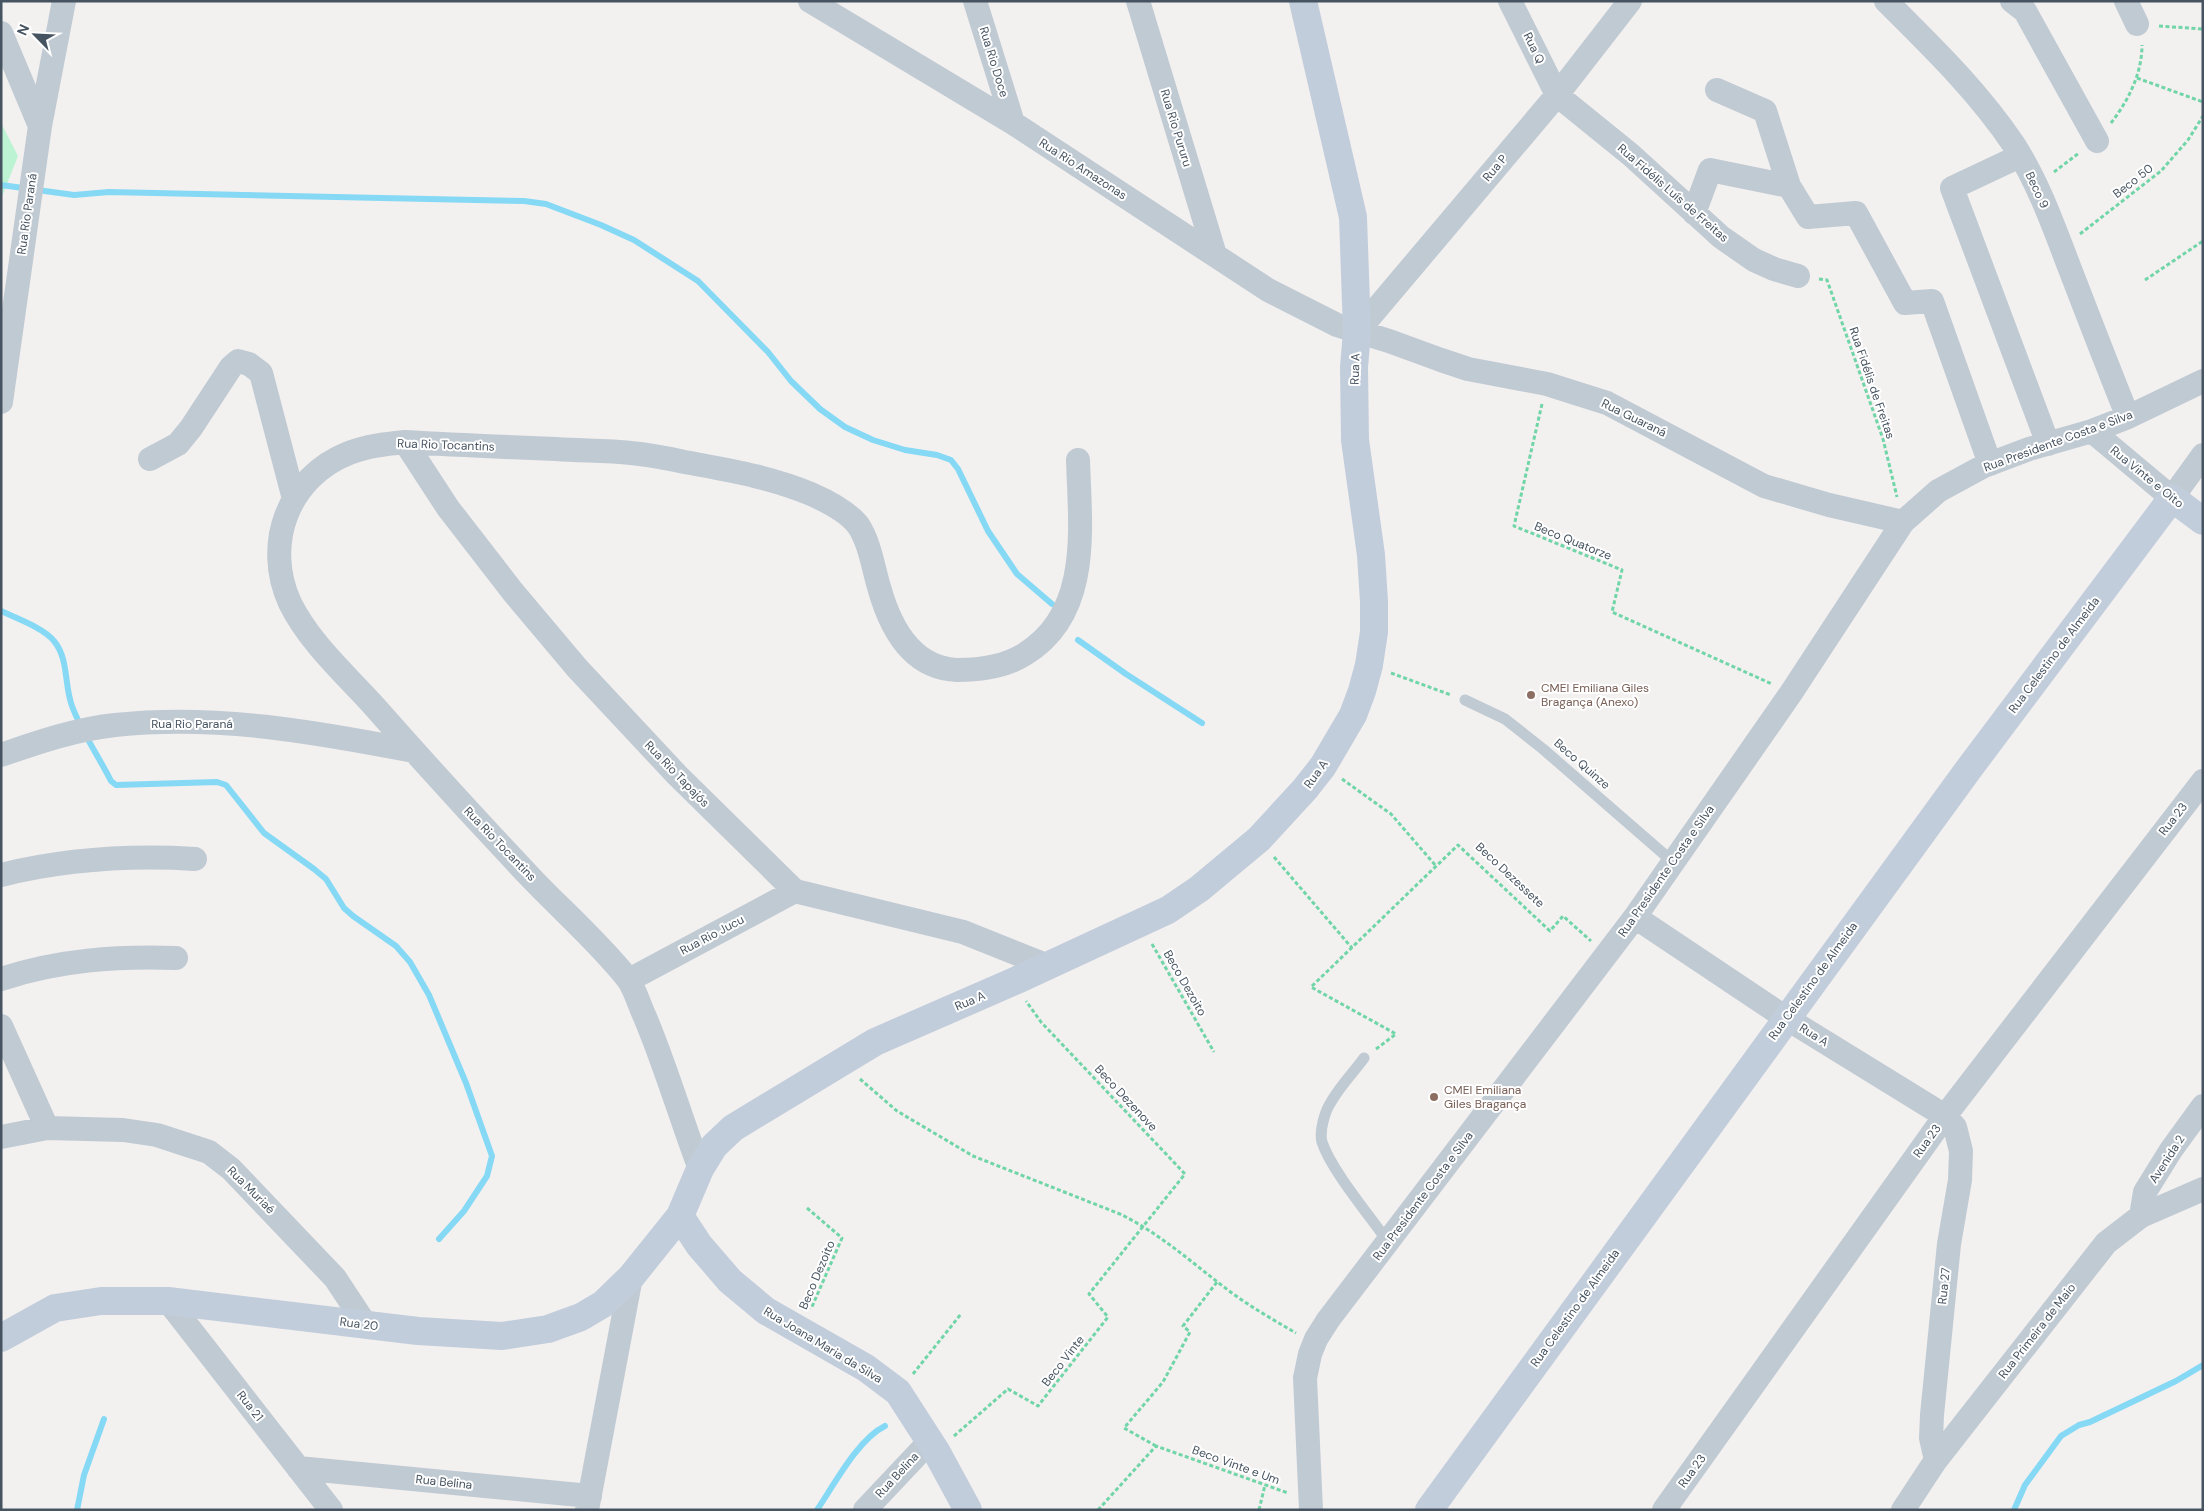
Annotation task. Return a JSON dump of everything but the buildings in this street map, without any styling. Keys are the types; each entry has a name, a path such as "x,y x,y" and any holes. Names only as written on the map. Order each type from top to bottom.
{"street":[{"name":"Rua Rio Paraná","path":"1,402 40,126 64,1"},
{"name":"Rua Rio Amazonas","path":"810,1 1013,123 1268,290 1306,311 1357,332"},
{"name":"Rua Rio Doce","path":"975,1 1013,123"},
{"name":"Rua Rio Pururu","path":"1138,1 1215,255"},
{"name":"Rua Q","path":"1510,1 1557,95"},
{"name":"Rua P","path":"1357,332 1557,95 1630,1"},
{"name":"Beco 9","path":"1886,1 1963,81 1986,108 2020,156 2036,185 2128,417"},
{"path":"2012,1 2025,12 2097,141"},
{"path":"2126,1 2136,24"},
{"name":"Rua A","path":"680,1216 700,1169 714,1146 733,1128 875,1042 1140,924 1168,910 1199,889 1259,839 1304,789 1323,766 1353,715 1369,665 1374,632 1374,602 1371,555 1355,440 1354,367 1357,332 1352,217 1309,4"},
{"path":"1,33 40,126"},
{"path":"1718,90 1765,111 1789,186 1808,217 1856,213 1905,303 1932,301 1990,464"},
{"name":"Rua Fidélis Luís de Freitas","path":"1557,95 1631,155 1721,237 1754,260 1774,269 1798,276"},
{"path":"2020,156 1952,188 2048,444"},
{"path":"1694,212 1710,170 1789,186"},
{"name":"Rua Guaraná","path":"1357,332 1389,341 1468,369 1547,384 1606,403 1764,486 1829,505 1903,522"},
{"path":"150,459 178,444 191,428 231,367 238,362 250,364 261,373 294,499"},
{"name":"Rua Presidente Costa e Silva","path":"1311,1505 1305,1378 1314,1344 1328,1320 1635,917 1791,693 1903,522 1938,491 1990,464 2092,431 2128,417 2203,381"},
{"name":"Rua Vinte e Oito","path":"2092,431 2172,498 2203,521"},
{"name":"Rua Rio Tocantins","path":"700,1169 654,1039 629,980 460,803 311,636 291,603 280,573 278,548 282,526 294,499 311,478 328,463 348,453 374,445 405,442 632,453 754,474 811,494 839,509 858,526 872,557 880,589 892,623 903,642 918,657 935,664 952,669 974,670 1014,661 1027,653 1050,634 1063,615 1072,594 1080,551 1078,460"},
{"name":"Rua Rio Tapajós","path":"405,442 448,508 513,592 577,668 677,775 795,891"},
{"name":"Rua Celestino de Almeida","path":"1429,1510 1786,1018 2203,455"},
{"name":"Rua Rio Paraná","path":"1,754 48,739 114,725 220,722 322,734 414,751"},
{"name":"Rua 23","path":"1664,1510 1945,1116 2203,781"},
{"path":"1,875 69,861 154,857 195,859"},
{"path":"795,891 963,932 1048,966"},
{"name":"Rua Rio Jucu","path":"629,980 795,891"},
{"name":"Rua A","path":"1635,917 1786,1018 1945,1116"},
{"path":"1,978 58,964 97,958 176,958"},
{"path":"1,1026 47,1128"},
{"name":"Avenida 2","path":"2141,1216 2145,1192 2171,1150 2203,1106"},
{"name":"Rua 27","path":"1936,1460 1931,1438 1932,1415 1949,1244 1960,1180 1961,1151 1955,1127 1945,1116"},
{"name":"Rua Muriaé","path":"1,1137 47,1128 123,1130 157,1135 209,1152 231,1169 335,1278 366,1325"},
{"name":"Rua Primeira de Maio","path":"1903,1510 1936,1460 2106,1243 2120,1230 2141,1216 2203,1189"},
{"name":"Rua 20","path":"1,1338 55,1308 101,1301 168,1301 418,1331 502,1336 548,1329 581,1317 603,1304 631,1278 680,1216"},
{"name":"Rua Joana Maria da Silva","path":"680,1216 699,1245 730,1281 766,1311 801,1333 866,1368 898,1392 933,1446 968,1510"},
{"path":"588,1503 631,1278"},
{"name":"Rua 21","path":"168,1301 331,1510"},
{"name":"Rua Belina","path":"865,1510 933,1446"},
{"name":"Rua Belina","path":"298,1468 588,1503"}],"lane":[{"name":"Beco Quinze","path":"1465,700 1505,719 1544,749 1673,862"},
{"path":"1364,1058 1330,1103 1322,1126 1322,1140 1328,1155 1341,1176 1388,1242"}],"path":[{"path":"2136,24 2203,30"},
{"path":"2137,78 2203,102"},
{"name":"Beco 50","path":"2062,248 2161,170 2188,140 2203,116"},
{"path":"2144,280 2203,240"},
{"name":"Rua Fidélis de Freitas","path":"1798,276 1826,280 1884,439 1903,522"},
{"name":"Beco Quatorze","path":"1547,384 1514,526 1622,570 1612,612 1791,693"},
{"path":"1369,665 1465,700"},
{"path":"1323,766 1391,814 1436,866"},
{"path":"1259,839 1352,948"},
{"name":"Beco Dezessete","path":"1364,1058 1396,1034 1311,987 1458,845 1550,931 1563,916 1607,954"},
{"name":"Beco Dezoito","path":"1140,924 1214,1052"},
{"name":"Beco Dezenove","path":"1017,980 1027,1002 1041,1022 1185,1174 1144,1226"},
{"path":"841,1062 897,1111 973,1156 1120,1214 1144,1226 1248,1304 1314,1344"},
{"name":"Beco Dezoito","path":"801,1333 842,1238 807,1208"},
{"name":"Beco Vinte","path":"933,1446 1008,1389 1038,1406 1108,1317 1089,1294 1144,1226"},
{"name":"Beco Vinte e Um","path":"1217,1282 1183,1326 1190,1332 1163,1382 1124,1428 1156,1446 1265,1485 1311,1505"},
{"path":"898,1392 961,1314"},
{"path":"1098,1510 1156,1446"},
{"path":"1259,1510 1265,1485"}],"green space":[{"path":"1,123 18,156 1,199"}],"waterway":[{"path":"1,185 74,195 109,192 524,201 546,204 601,225 634,240 698,281 768,352 791,381 820,409 845,427 873,440 905,450 937,455 951,460 958,469 988,531 1017,574 1052,604"},
{"path":"1,611 44,632 59,648 72,706 111,781 116,785 217,782 226,785 264,833 326,879 344,908 396,946 410,962 429,995 466,1083 492,1156 487,1176 464,1211 439,1239"},
{"path":"1078,640 1126,674 1202,723"},
{"path":"2014,1510 2025,1485 2061,1436 2079,1425 2090,1422 2176,1381 2203,1365"},
{"path":"77,1510 84,1475 104,1419"},
{"path":"817,1510 856,1452 875,1432 885,1426"}],"place":[{"name":"CMEI Emiliana Giles Bragança (Anexo)","path":"1531,695"},
{"name":"CMEI Emiliana Giles Bragança","path":"1434,1097"}]}
